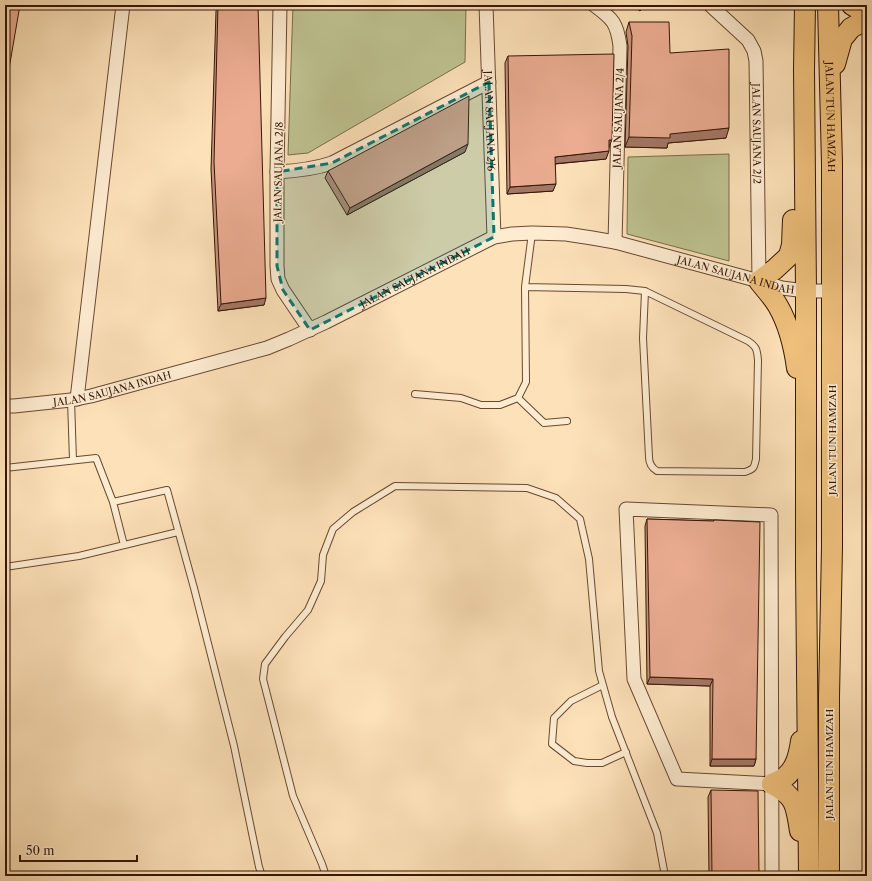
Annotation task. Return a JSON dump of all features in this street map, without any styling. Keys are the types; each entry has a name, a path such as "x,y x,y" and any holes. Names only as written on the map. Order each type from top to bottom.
{"main road":[{"name":"JALAN TUN HAMZAH","path":"805,5 804,97 808,876"},
{"name":"JALAN TUN HAMZAH","path":"828,5 832,164 832,547 829,697 829,876"},
{"path":"852,5 867,14"},
{"path":"832,164 835,63 842,39 851,28 867,19"},
{"path":"804,97 792,245 789,256 759,281 777,305 787,324 794,348 798,372 806,481"},
{"path":"772,784 784,778 793,769 799,754 807,676"},
{"path":"772,784 781,788 788,794 796,807 808,876"}],"street":[{"path":"74,400 123,5"},
{"name":"JALAN SAUJANA 2/8","path":"280,5 277,172 278,279 283,290 310,330"},
{"name":"JALAN SAUJANA 2/6","path":"486,5 494,237"},
{"name":"JALAN SAUJANA 2/4","path":"594,5 609,16 615,23 619,35 620,46 615,242"},
{"name":"JALAN SAUJANA 2/2","path":"710,5 748,40 754,51 756,61 759,281"},
{"path":"277,172 301,170 332,163 489,82"},
{"name":"JALAN SAUJANA INDAH","path":"5,406 74,400 267,348 310,330 494,237 512,234 566,234 615,242 782,288 806,291 832,291"},
{"path":"772,784 677,779 634,679 626,509 771,515 772,784 772,876"}],"lane":[{"path":"415,394 461,398 481,405 500,405 518,398 526,382 525,287 532,233"},
{"path":"525,287 645,291 754,345 757,350 758,360 756,459 754,468 751,470 745,472 657,471 653,468 649,461 643,338 645,291"},
{"path":"518,398 544,423 567,421"},
{"path":"74,400 74,460"},
{"path":"5,468 96,458 113,502 124,545"},
{"path":"326,876 293,796 263,679 265,664 308,610 322,581 323,555 333,529 353,512 395,486 527,488 556,498 580,519 589,559 599,671 612,717 657,833 665,876"},
{"path":"113,502 167,490 194,588 234,746 262,876"},
{"path":"5,567 79,556 178,532"},
{"path":"603,685 571,701 554,718 552,744 574,761 587,763 602,763 626,752"}],"highlighted area":[{"path":"489,82 494,237 310,330 283,290 277,266 277,172 332,163"}],"green space":[{"path":"293,5 466,5 465,62 308,153 288,155"},
{"path":"729,154 729,261 627,234 628,157"}],"building":[{"path":"5,5 20,5 5,92"},
{"path":"218,5 258,5 266,298 221,304 214,162"},
{"path":"629,22 669,22 670,53 729,49 729,128 670,134 670,138 629,137 632,36"},
{"path":"614,54 612,140 609,140 609,151 555,157 556,184 510,187 508,56"},
{"path":"469,96 468,144 350,208 328,171"},
{"path":"647,519 760,522 756,759 712,759 713,679 650,677"},
{"path":"711,790 758,791 759,876 712,876"}]}
